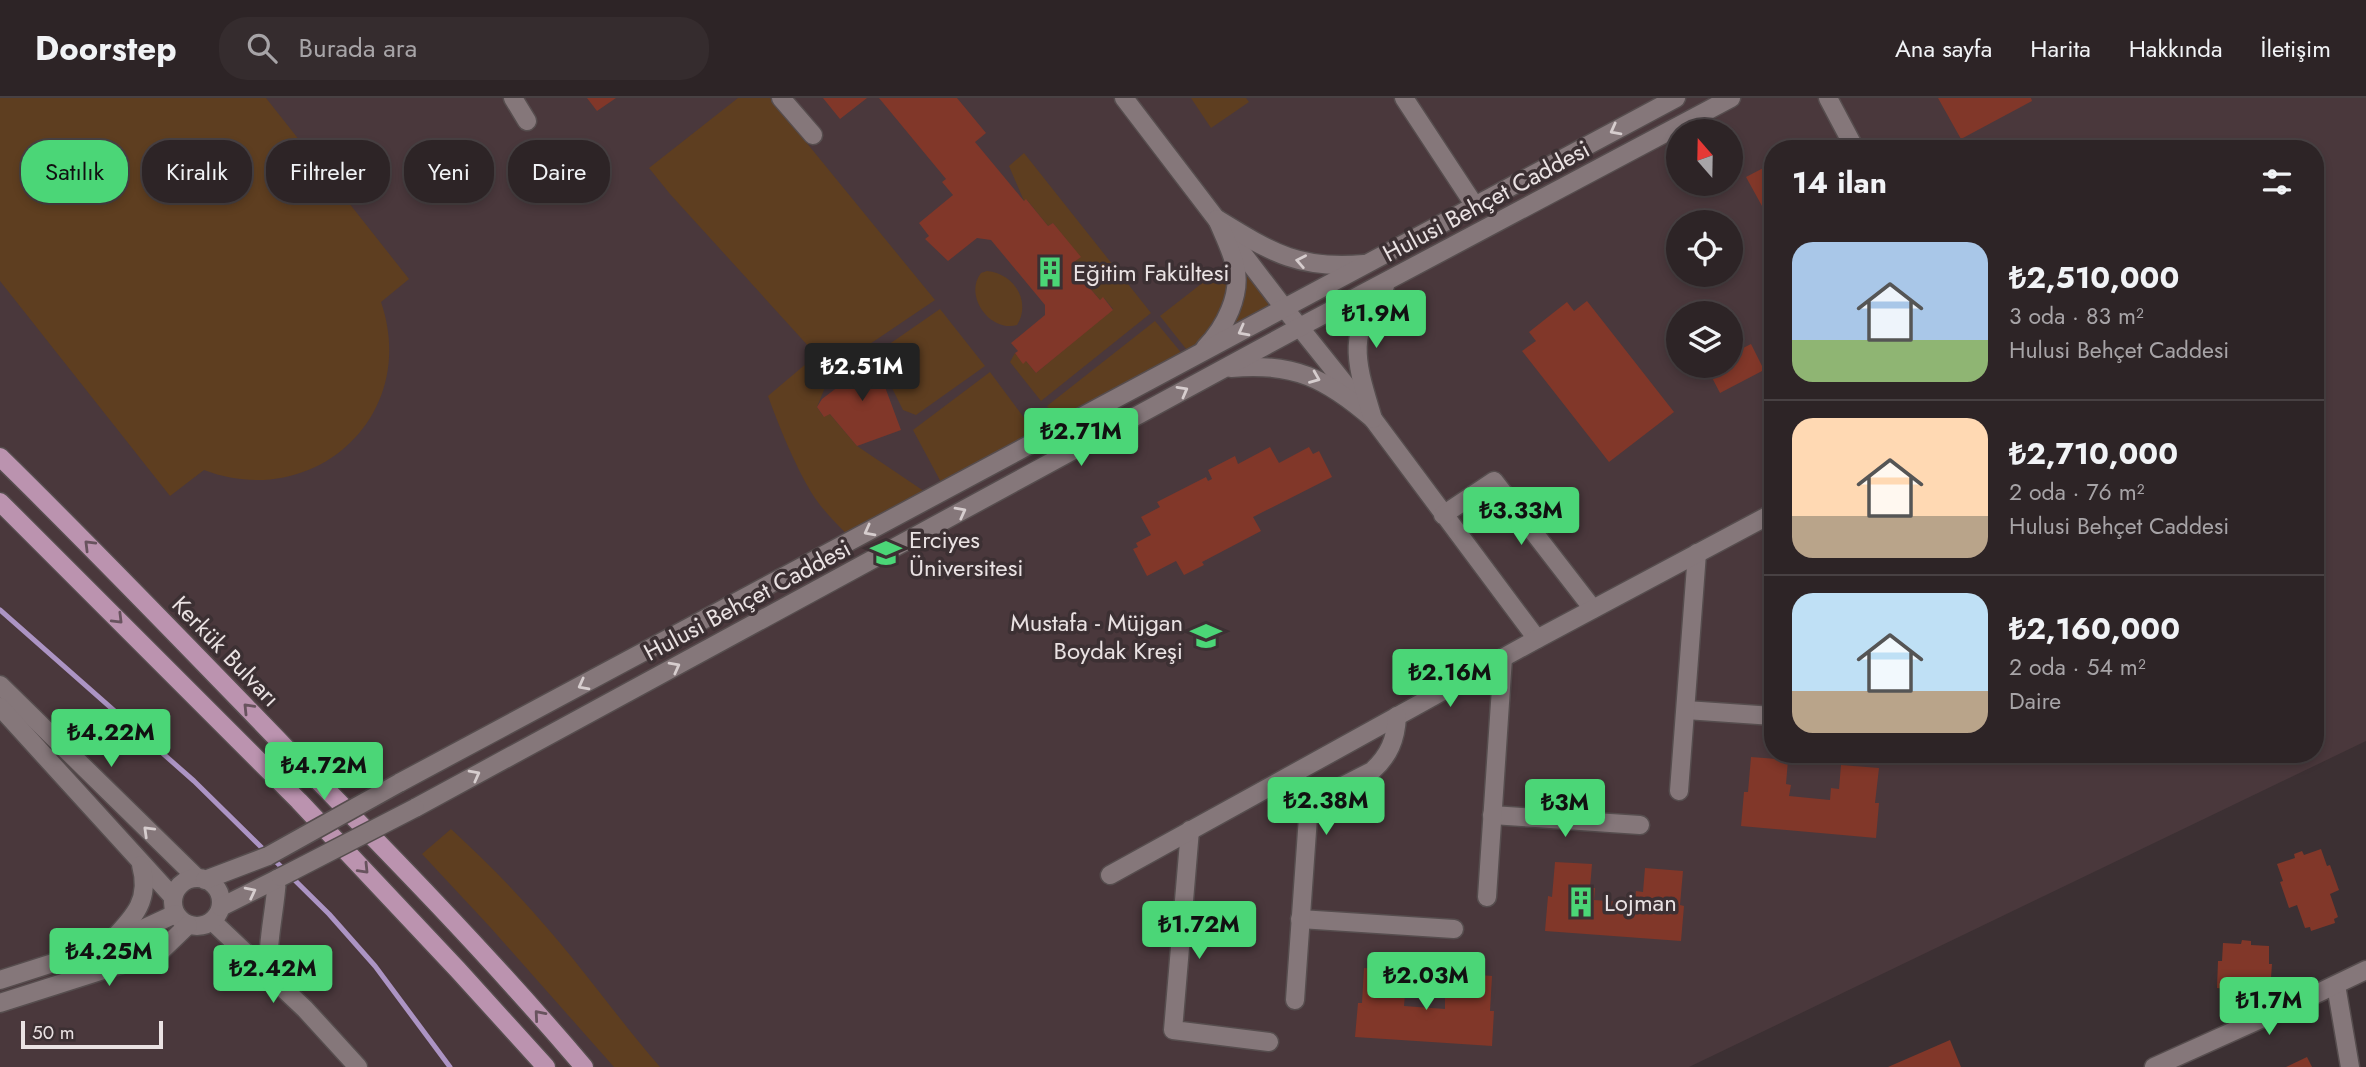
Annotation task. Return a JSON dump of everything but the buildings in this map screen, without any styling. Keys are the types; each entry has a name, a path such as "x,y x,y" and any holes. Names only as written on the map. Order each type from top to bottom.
{"main road":[{"name":"Kerkük Bulvarı","path":"0,457 428,893 584,1067"},
{"path":"0,502 299,801 546,1067"}],"street":[{"path":"513,98 527,121"},
{"path":"781,98 813,135"},
{"path":"1124,98 1284,309 1373,419 1537,639"},
{"path":"1404,98 1475,206"},
{"name":"Hulusi Behçet Caddesi","path":"201,879 268,856 399,783 1675,98"},
{"name":"Hulusi Behçet Caddesi","path":"216,914 1300,327 1731,98"},
{"path":"1828,98 1850,140"},
{"path":"1217,219 1284,257 1319,264 1368,264"},
{"path":"1198,355 1220,330 1232,305 1235,291 1235,267 1217,219"},
{"path":"1373,419 1357,366 1357,341 1366,314 1391,280"},
{"path":"1224,369 1273,368 1308,375 1331,386 1373,419"},
{"path":"1443,515 1494,481 1593,609"},
{"path":"1110,875 1537,639 1764,518"},
{"path":"1679,791 1697,553"},
{"path":"1487,897 1503,658"},
{"path":"0,685 201,879 218,891 216,914 204,925 175,906 91,804 0,707"},
{"path":"1686,710 1764,715"},
{"path":"1295,1000 1309,803 1379,765 1394,740 1397,716"},
{"path":"1492,815 1640,825"},
{"path":"1190,830 1173,1030 1269,1042"},
{"path":"106,946 130,920 141,902 145,880 140,862"},
{"path":"268,973 269,942 279,878"},
{"path":"0,1003 160,952 181,883 201,879"},
{"path":"0,980 106,946 175,906"},
{"path":"216,914 358,1067"},
{"path":"1300,919 1454,929"},
{"path":"2154,1067 2366,970"},
{"path":"2336,985 2350,1067"}],"shaded area":[{"name":"Erciyes Üniversitesi","path":"0,98 2366,98 2366,741 2324,761 2324,140 1764,140 1764,763 2320,763 1689,1067 0,1067"},
{"path":"0,98 266,98 299,140 266,140 266,203 349,203 409,279 381,302 389,344 385,382 371,416 348,445 319,465 284,478 245,480 204,470 170,496 0,281"},
{"path":"738,98 770,98 935,300 864,348 867,353 831,371 649,168"},
{"path":"1191,98 1246,98 1249,102 1211,128"},
{"path":"1024,153 1151,313 1041,401 1010,362 1015,353 1036,373 1113,309 1104,298 1100,300 1087,285 1090,282 1074,262 1080,257 1053,223 1048,226 1027,200 1024,201 1009,166"},
{"path":"1237,256 1266,293 1269,310 1198,364 1160,316"},
{"path":"987,271 1005,277 1017,290 1022,307 1017,325 998,323 982,311 975,292 976,282 981,273"},
{"path":"940,309 985,366 916,415 903,410 875,354"},
{"path":"1155,321 1193,367 1068,432 1047,406"},
{"path":"807,363 826,385 817,407 823,416 830,414 857,446 940,502 859,546 834,520 816,500 805,481 768,396"},
{"path":"990,372 1045,446 950,499 913,430"},
{"path":"451,829 530,909 660,1067 614,1067 422,854"}],"waterway":[{"path":"0,610 194,781 329,914 375,966 450,1067"}],"place":[{"name":"Eğitim Fakültesi","path":"1050,272"},
{"name":"Erciyes Üniversitesi","path":"886,553"},
{"name":"Mustafa - Müjgan Boydak Kreşi","path":"1206,636"},
{"name":"Lojman","path":"1581,902"}]}
